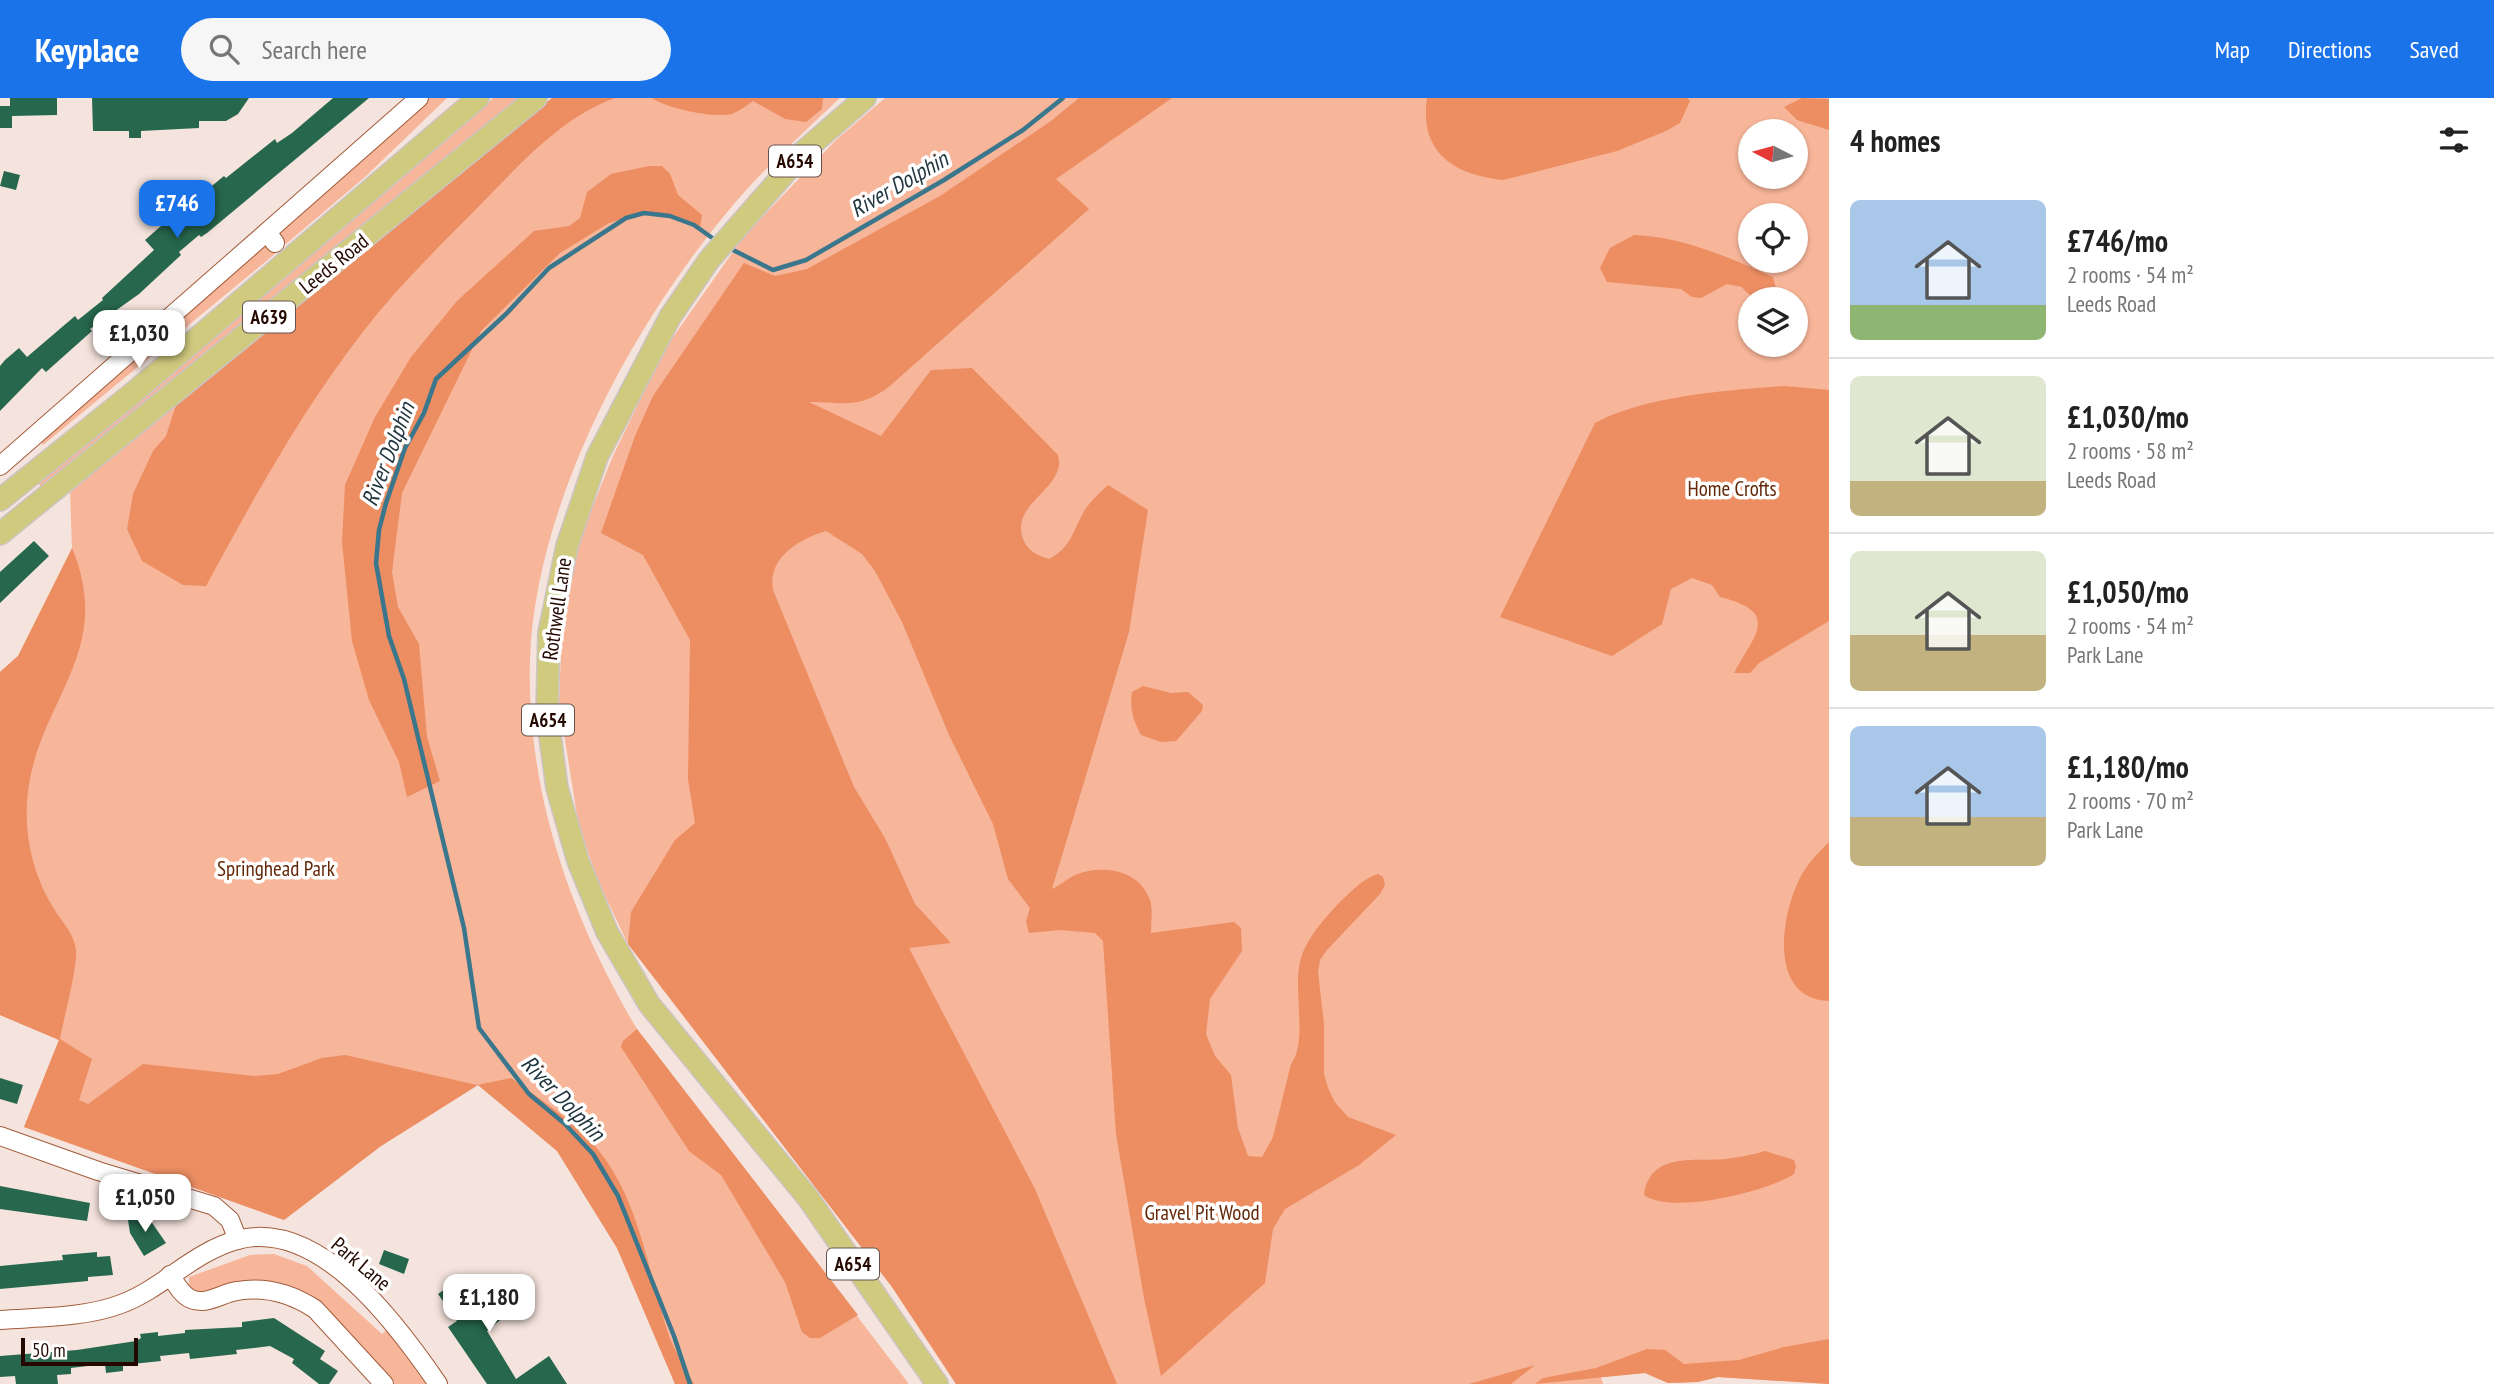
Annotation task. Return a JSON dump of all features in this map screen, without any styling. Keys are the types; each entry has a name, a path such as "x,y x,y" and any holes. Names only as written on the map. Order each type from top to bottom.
{"main road":[{"name":"Leeds Road","path":"0,500 133,393 478,98"},
{"name":"Leeds Road","path":"0,534 536,98"},
{"name":"Rothwell Lane","path":"865,98 804,151 709,260 670,317 597,457 567,545 549,633 547,714 564,812 578,861 607,932 649,1004 808,1198 937,1384"}],"street":[{"path":"0,466 271,237 419,98"},
{"path":"0,1136 98,1171 214,1206 230,1220 238,1240 191,1261 123,1304 103,1309 0,1320"},
{"name":"Park Lane","path":"238,1240 272,1238 296,1244 325,1259 400,1329 438,1384"},
{"path":"170,1275 185,1296 200,1302 237,1291 261,1289 284,1293 305,1302 315,1309 384,1384"}],"green space":[{"path":"427,98 447,98 366,176 286,244 279,231"},
{"path":"493,98 521,98 42,488 38,483 398,182"},
{"name":"Springhead Park","path":"552,98 840,98 760,175 709,234 634,345 602,406 574,469 552,533 537,596 530,658 531,707 544,804 557,851 591,942 637,1029 909,1384 675,1384 617,1248 557,1151 478,1085 381,1146 284,1220 24,1127 59,1040 0,1015 0,672 18,656 72,549 70,490"},
{"path":"552,98 615,98 577,117 543,143 437,248 379,311 321,389 206,586 183,585 142,561 127,529 133,494 153,451 166,436 176,405"},
{"path":"652,98 823,98 822,109 806,122 785,119 753,101 734,113 717,115 680,109"},
{"name":"Gravel Pit Wood","path":"885,98 1829,98 1829,1384 1718,1377 1698,1382 1668,1383 1645,1373 1601,1377 1603,1384 956,1384 892,1287 628,944 597,879 578,822 559,702 562,628 574,554 612,458 664,350 744,236 836,140"},
{"name":"Gravel Pit Wood","path":"1079,98 1172,98 1056,179 1089,209 891,385 870,398 852,403 809,402 881,436 931,370 972,368 1058,455 1056,475 1029,507 1021,525 1024,541 1032,551 1049,559 1062,550 1087,507 1108,485 1148,510 1129,632 1052,889 1075,875 1086,872 1118,872 1137,881 1145,890 1151,904 1151,933 1234,922 1241,928 1242,951 1210,999 1206,1034 1215,1056 1231,1075 1238,1128 1248,1156 1262,1157 1273,1137 1291,1064 1299,1043 1298,974 1302,954 1316,930 1339,903 1367,879 1378,874 1383,877 1385,885 1380,894 1327,950 1320,960 1318,972 1324,1024 1324,1074 1334,1101 1348,1117 1396,1135 1359,1165 1285,1209 1273,1229 1265,1283 1161,1376 1144,1298 1116,1134 1103,941 1095,933 1060,930 1029,933 1026,921 1030,908 1008,879 993,824 949,735 902,622 875,571 862,554 826,531 805,539 780,559 772,579 773,590 854,787 885,838 915,904 951,943 909,948 1035,1189 1117,1384 956,1384 892,1287 628,944 631,912 675,840 695,823 688,779 690,640 643,555 601,533 635,436 653,396 744,263 775,276 807,269 940,196 1051,121"},
{"path":"1427,98 1687,98 1690,101 1680,123 1666,131 1617,151 1503,180 1469,173 1443,157 1428,133"},
{"path":"1802,98 1829,99 1829,130 1808,123 1808,119 1796,119 1784,107"},
{"path":"662,166 670,174 678,195 702,215 700,228 669,215 642,213 609,223 560,253 481,331 402,493 392,572 398,607 419,644 427,737 440,781 407,797 399,762 369,700 352,641 342,542 345,485 375,417 411,357 457,301 534,231 569,226 580,218 587,192 611,174"},
{"path":"1634,235 1688,244 1738,262 1738,273 1764,273 1773,277 1776,287 1727,284 1701,298 1692,297 1681,289 1607,282 1600,268 1610,248"},
{"path":"262,244 276,253 43,445 40,441"},
{"name":"Home Crofts","path":"1784,386 1829,390 1829,621 1759,663 1750,673 1734,673 1755,636 1757,617 1739,603 1720,597 1712,585 1692,578 1671,589 1662,624 1612,656 1500,617 1595,423 1637,406 1662,400 1713,392"},
{"path":"72,548 83,584 85,617 71,674 35,758 28,791 27,822 31,852 40,882 75,944 76,959 60,1039 92,1059 79,1100 88,1104 143,1064 254,1076 278,1074 322,1058 345,1055 477,1085 511,1078 576,1127 595,1146 610,1167 633,1212 669,1336 694,1384 675,1384 617,1248 557,1151 478,1085 381,1146 284,1220 24,1127 59,1040 0,1015 0,672 18,656"},
{"path":"1143,686 1171,693 1188,692 1203,705 1202,711 1176,741 1161,742 1141,735 1133,715 1131,698 1132,692"},
{"path":"1829,842 1829,1001 1809,997 1796,986 1788,970 1784,952 1788,911 1794,892 1807,867"},
{"path":"637,1029 858,1315 820,1338 810,1338 802,1332 785,1282 721,1175 689,1151 621,1047 623,1041"},
{"path":"1765,1151 1794,1160 1794,1174 1763,1188 1719,1199 1675,1203 1657,1201 1644,1195 1648,1181 1655,1171 1664,1165 1688,1160 1726,1159"},
{"path":"274,1254 307,1266 382,1334 387,1330 426,1384 392,1384 308,1297 202,1296 189,1288 189,1277 250,1255"},
{"path":"1829,1339 1829,1384 1718,1377 1698,1382 1668,1383 1645,1373 1535,1384 1543,1378 1596,1368 1647,1349 1665,1350 1684,1364 1739,1360 1784,1347"},
{"path":"1535,1365 1511,1384 1469,1384"}],"building":[{"path":"10,98 57,98 57,115 12,116 12,128 0,128 0,106 10,106"},
{"path":"92,98 249,98 238,114 226,121 199,121 199,128 141,131 141,138 129,138 129,131 93,131"},
{"path":"333,98 369,98 207,233 201,237 199,235 139,294 90,329 92,331 46,372 42,368 0,411 0,366 5,360 19,348 27,357 75,316 78,320 103,300 102,298 154,250 145,240 161,226 147,210 162,198 181,221 201,202 197,198 224,176 226,178 275,139 277,143 292,133"},
{"path":"4,171 20,175 16,190 0,186"},
{"path":"34,541 49,556 0,603 0,572"},
{"path":"0,1078 23,1085 17,1104 0,1099"},
{"path":"0,1186 90,1203 87,1221 0,1209"},
{"path":"146,1214 166,1243 144,1256 130,1233 128,1220"},
{"path":"384,1250 409,1259 404,1274 379,1264"},
{"path":"97,1252 97,1257 110,1256 113,1275 88,1277 88,1281 0,1289 0,1266 63,1260 62,1255"},
{"path":"488,1275 512,1310 487,1331 516,1379 549,1356 567,1384 487,1384 448,1327 457,1321 438,1294 451,1285 456,1292 475,1278 477,1282"},
{"path":"274,1318 325,1351 320,1359 338,1371 329,1384 319,1384 292,1363 294,1359 270,1346 236,1350 237,1354 190,1359 189,1353 160,1356 161,1361 123,1365 123,1371 106,1373 105,1364 71,1368 71,1374 57,1375 58,1384 16,1384 15,1376 0,1377 0,1356 77,1350 136,1341 141,1338 140,1334 158,1332 158,1336 185,1333 185,1330 242,1327 242,1322"}],"waterway":[{"name":"River Dolphin","path":"729,248 773,270 806,260 944,180 1023,130 1063,98"},
{"name":"River Dolphin","path":"690,1384 674,1336 618,1196 593,1154 565,1124 529,1094 479,1028 464,928 404,679 389,636 376,563 379,530 386,503 405,448 424,413 436,379 506,314 549,268 626,218 644,213 670,216 694,225 718,242"}]}
